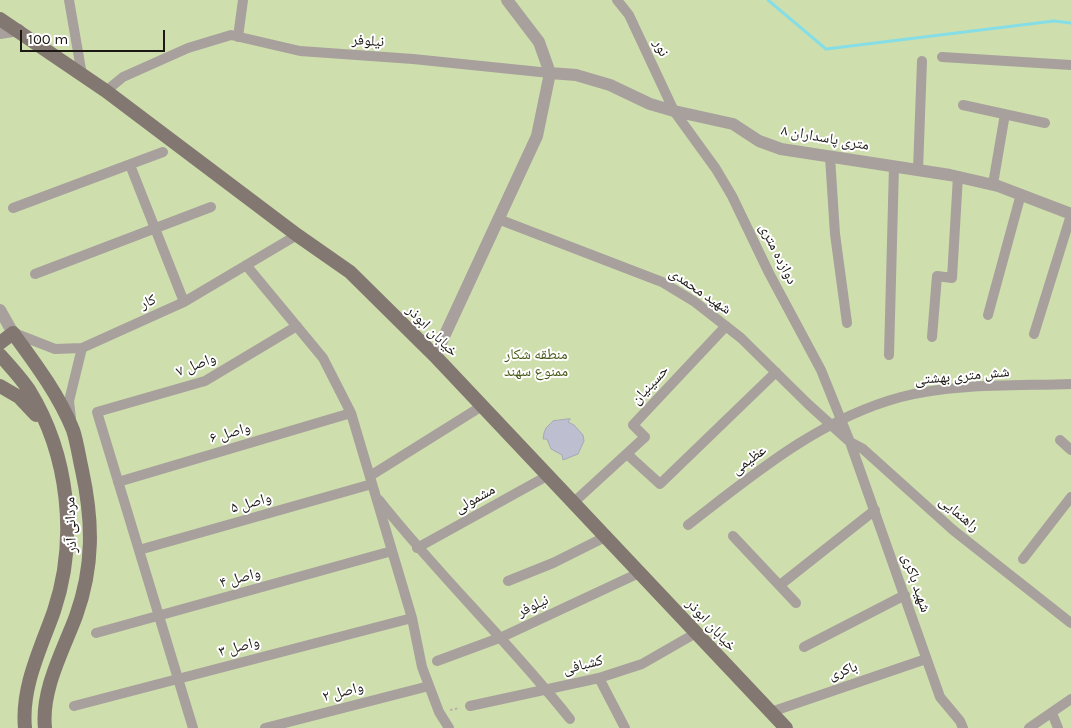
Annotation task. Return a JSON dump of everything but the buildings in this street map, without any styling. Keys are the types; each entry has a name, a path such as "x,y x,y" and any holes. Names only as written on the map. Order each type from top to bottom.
{"main road":[{"name":"خیابان ابوذر","path":"0,19 19,30 106,91 297,235 350,272 482,406 785,728"},
{"path":"0,343 14,333"},
{"name":"مردانی آذر","path":"14,333 57,399 73,430 89,503 92,544 77,614 51,680 43,725"},
{"path":"2,362 25,348"},
{"name":"مردانی آذر","path":"2,362 28,390 47,426 62,470 68,550 54,609 31,672 26,725"},
{"path":"0,386 19,397 47,426"}],"street":[{"path":"69,0 82,76"},
{"path":"238,36 243,0"},
{"path":"434,356 537,136 550,73 539,42 507,0"},
{"name":"نور","path":"617,0 629,15 674,112"},
{"path":"0,33 19,30"},
{"name":"نیلوفر","path":"106,91 123,77 188,48 231,35 300,52 413,59 550,73"},
{"path":"942,57 1071,66"},
{"path":"918,170 922,60"},
{"name":"۸ متری پاسداران","path":"550,73 576,75 610,85 650,104 674,112 732,124 759,140 781,149 958,176 994,184 1071,215"},
{"path":"962,105 1045,123"},
{"name":"دوازده متری","path":"674,112 716,169 732,196 769,273 822,370 842,419"},
{"path":"994,184 1005,114"},
{"path":"13,208 163,152"},
{"path":"830,157 834,225 847,323"},
{"path":"130,164 184,302"},
{"path":"889,355 894,166"},
{"path":"932,337 937,276 952,278 958,176"},
{"path":"988,315 1021,194"},
{"path":"35,274 155,230 211,207"},
{"path":"1034,334 1071,215"},
{"name":"شهید محمدی","path":"498,219 662,282 694,302 726,326 850,442"},
{"name":"کار","path":"82,348 184,302 297,235"},
{"path":"246,265 323,358 351,413 412,618 428,686 439,712 449,728"},
{"path":"0,310 14,333 55,349 82,348 69,401 73,430"},
{"name":"واصل ۷","path":"118,482 97,412 205,381 297,326"},
{"name":"حسینیان","path":"573,502 645,437 633,425 726,326"},
{"path":"626,454 660,484 776,372"},
{"name":"شش متری بهشتی","path":"830,424 902,396 952,389 1071,384"},
{"name":"واصل ۵","path":"139,550 371,480 482,406"},
{"name":"واصل ۶","path":"118,482 351,413"},
{"path":"842,419 850,442"},
{"name":"عظیمی","path":"688,525 761,468 830,424"},
{"path":"1060,440 1071,450"},
{"name":"شهید باکری","path":"850,442 940,697 960,721 963,728"},
{"name":"راهنمایی","path":"850,442 863,449 953,530 1071,622"},
{"name":"مشمولی","path":"417,548 547,476"},
{"path":"118,482 193,728"},
{"path":"376,496 417,548 502,637 570,719"},
{"path":"1023,559 1071,497"},
{"path":"780,585 874,510"},
{"path":"733,536 796,603"},
{"path":"508,581 552,563 605,537"},
{"name":"واصل ۴","path":"96,633 392,551"},
{"name":"نیلوفر","path":"437,661 502,637 639,573"},
{"path":"804,647 905,595"},
{"name":"واصل ۳","path":"74,706 412,618"},
{"name":"کشبافی","path":"470,706 599,678 642,664 696,633"},
{"name":"باکری","path":"771,712 926,659"},
{"path":"599,678 625,728"},
{"name":"واصل ۲","path":"266,728 428,686"},
{"path":"1029,728 1071,699"},
{"path":"1052,713 1058,728"}],"path":[{"path":"439,712 470,706"}],"green space":[{"name":"منطقه شکار ممنوع سهند","path":"0,0 1071,0 1071,728 0,728"}],"waterway":[{"path":"768,0 826,49 1054,21 1071,23"}]}
